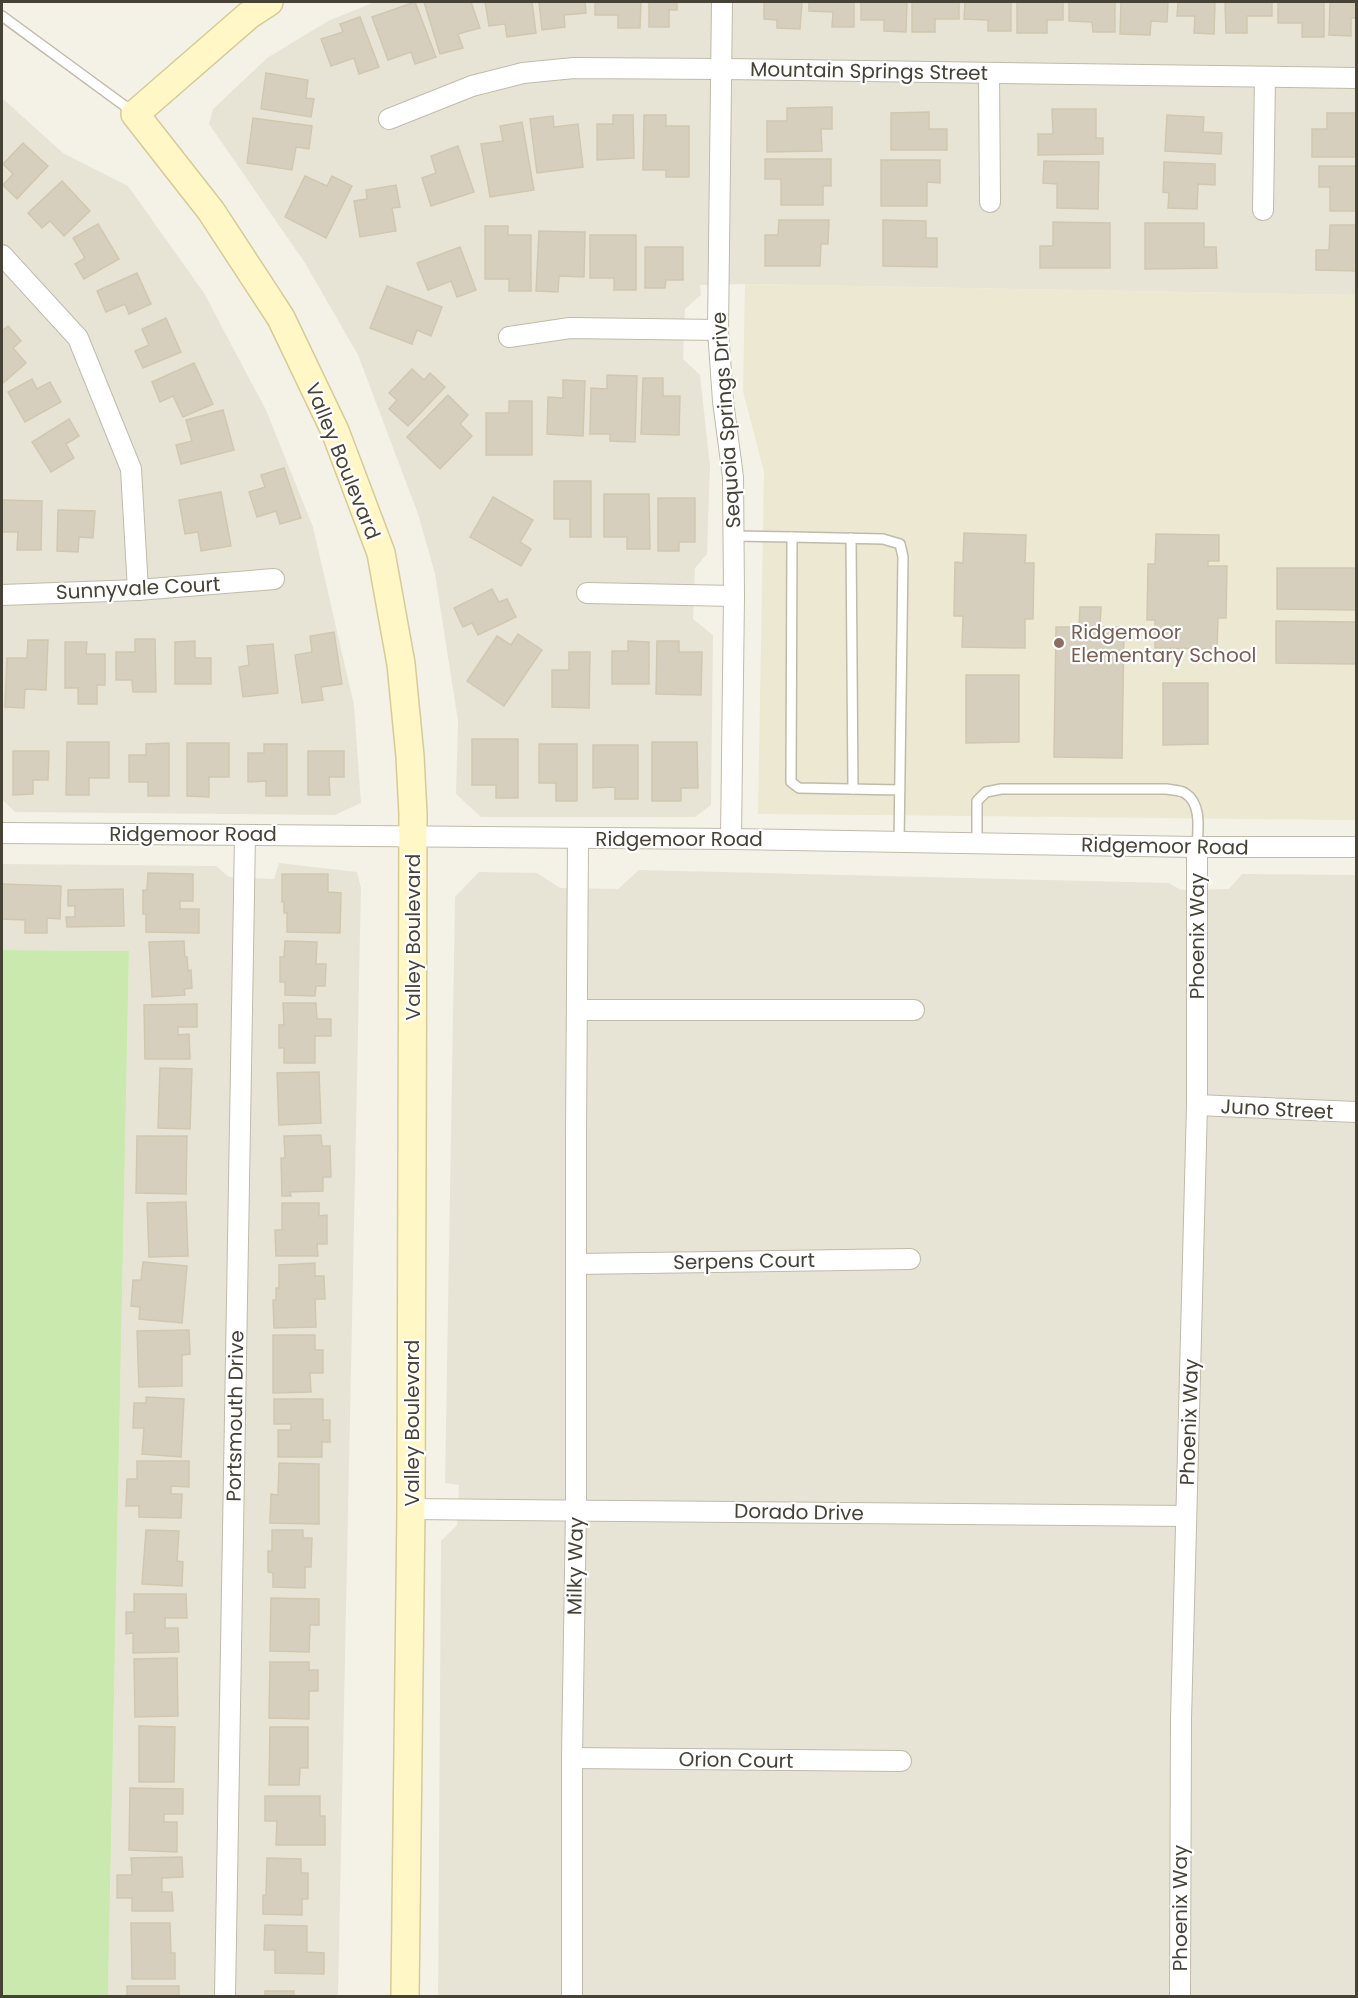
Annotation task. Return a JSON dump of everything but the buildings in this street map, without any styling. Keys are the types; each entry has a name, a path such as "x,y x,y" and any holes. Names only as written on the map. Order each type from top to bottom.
{"street":[{"path":"135,114 249,15 269,2"},
{"name":"Sequoia Springs Drive","path":"722,2 718,330 723,401 733,477 731,839"},
{"name":"Mountain Springs Street","path":"389,119 472,86 523,73 574,68 1356,78"},
{"path":"989,74 990,202"},
{"path":"1263,210 1265,77"},
{"name":"Valley Boulevard","path":"135,114 211,211 261,287 280,318 335,430 381,553 401,664 410,756 413,836 411,1509 405,1996"},
{"path":"2,255 78,338 131,469 138,591"},
{"path":"509,337 570,328 718,330"},
{"name":"Sunnyvale Court","path":"2,595 138,591 274,579"},
{"path":"587,593 734,596"},
{"name":"Ridgemoor Road","path":"2,833 1356,847"},
{"name":"Portsmouth Drive","path":"225,1996 245,835"},
{"name":"Milky Way","path":"572,1996 578,839"},
{"name":"Phoenix Way","path":"1180,1996 1181,1719 1197,1105 1197,847"},
{"path":"578,1010 914,1010"},
{"name":"Juno Street","path":"1197,1105 1356,1112"},
{"name":"Serpens Court","path":"577,1264 910,1259"},
{"name":"Dorado Drive","path":"411,1509 1186,1516"},
{"name":"Orion Court","path":"572,1758 901,1761"}],"lane":[{"name":"Valley Boulevard","path":"2,16 135,114"},
{"path":"734,536 883,539 900,544 903,557 899,842"},
{"path":"792,537 791,782 799,788 900,790"},
{"path":"851,538 853,789"},
{"path":"977,843 977,801 986,792 1001,789 1166,789 1184,792 1196,805 1197,847"}],"shaded area":[{"path":"375,2 1356,2 1356,295 700,285 701,295 685,309 683,359 700,375 710,466 707,554 695,568 693,619 713,635 711,805 695,817 481,817 456,794 458,721 435,574 418,514 358,355 305,263 209,124 213,109 267,58 328,21"},
{"path":"2,98 63,153 128,186 204,293 266,410 313,527 354,705 361,803 335,815 15,812 2,799"},
{"name":"Ridgemoor Elementary School","path":"745,284 1356,295 1356,820 758,814 764,472 743,391"},
{"path":"279,863 357,872 361,888 338,1996 108,1996 129,951 2,950 2,864 216,866 229,877 274,879"},
{"path":"639,870 1169,883 1181,890 1229,889 1242,874 1356,875 1356,1996 438,1996 441,1541 457,1525 459,1485 445,1483 455,897 479,872 537,873 560,888 618,889"}],"green space":[{"path":"2,950 129,951 108,1996 2,1996"}],"place":[{"name":"Ridgemoor Elementary School","path":"1059,643"}]}
